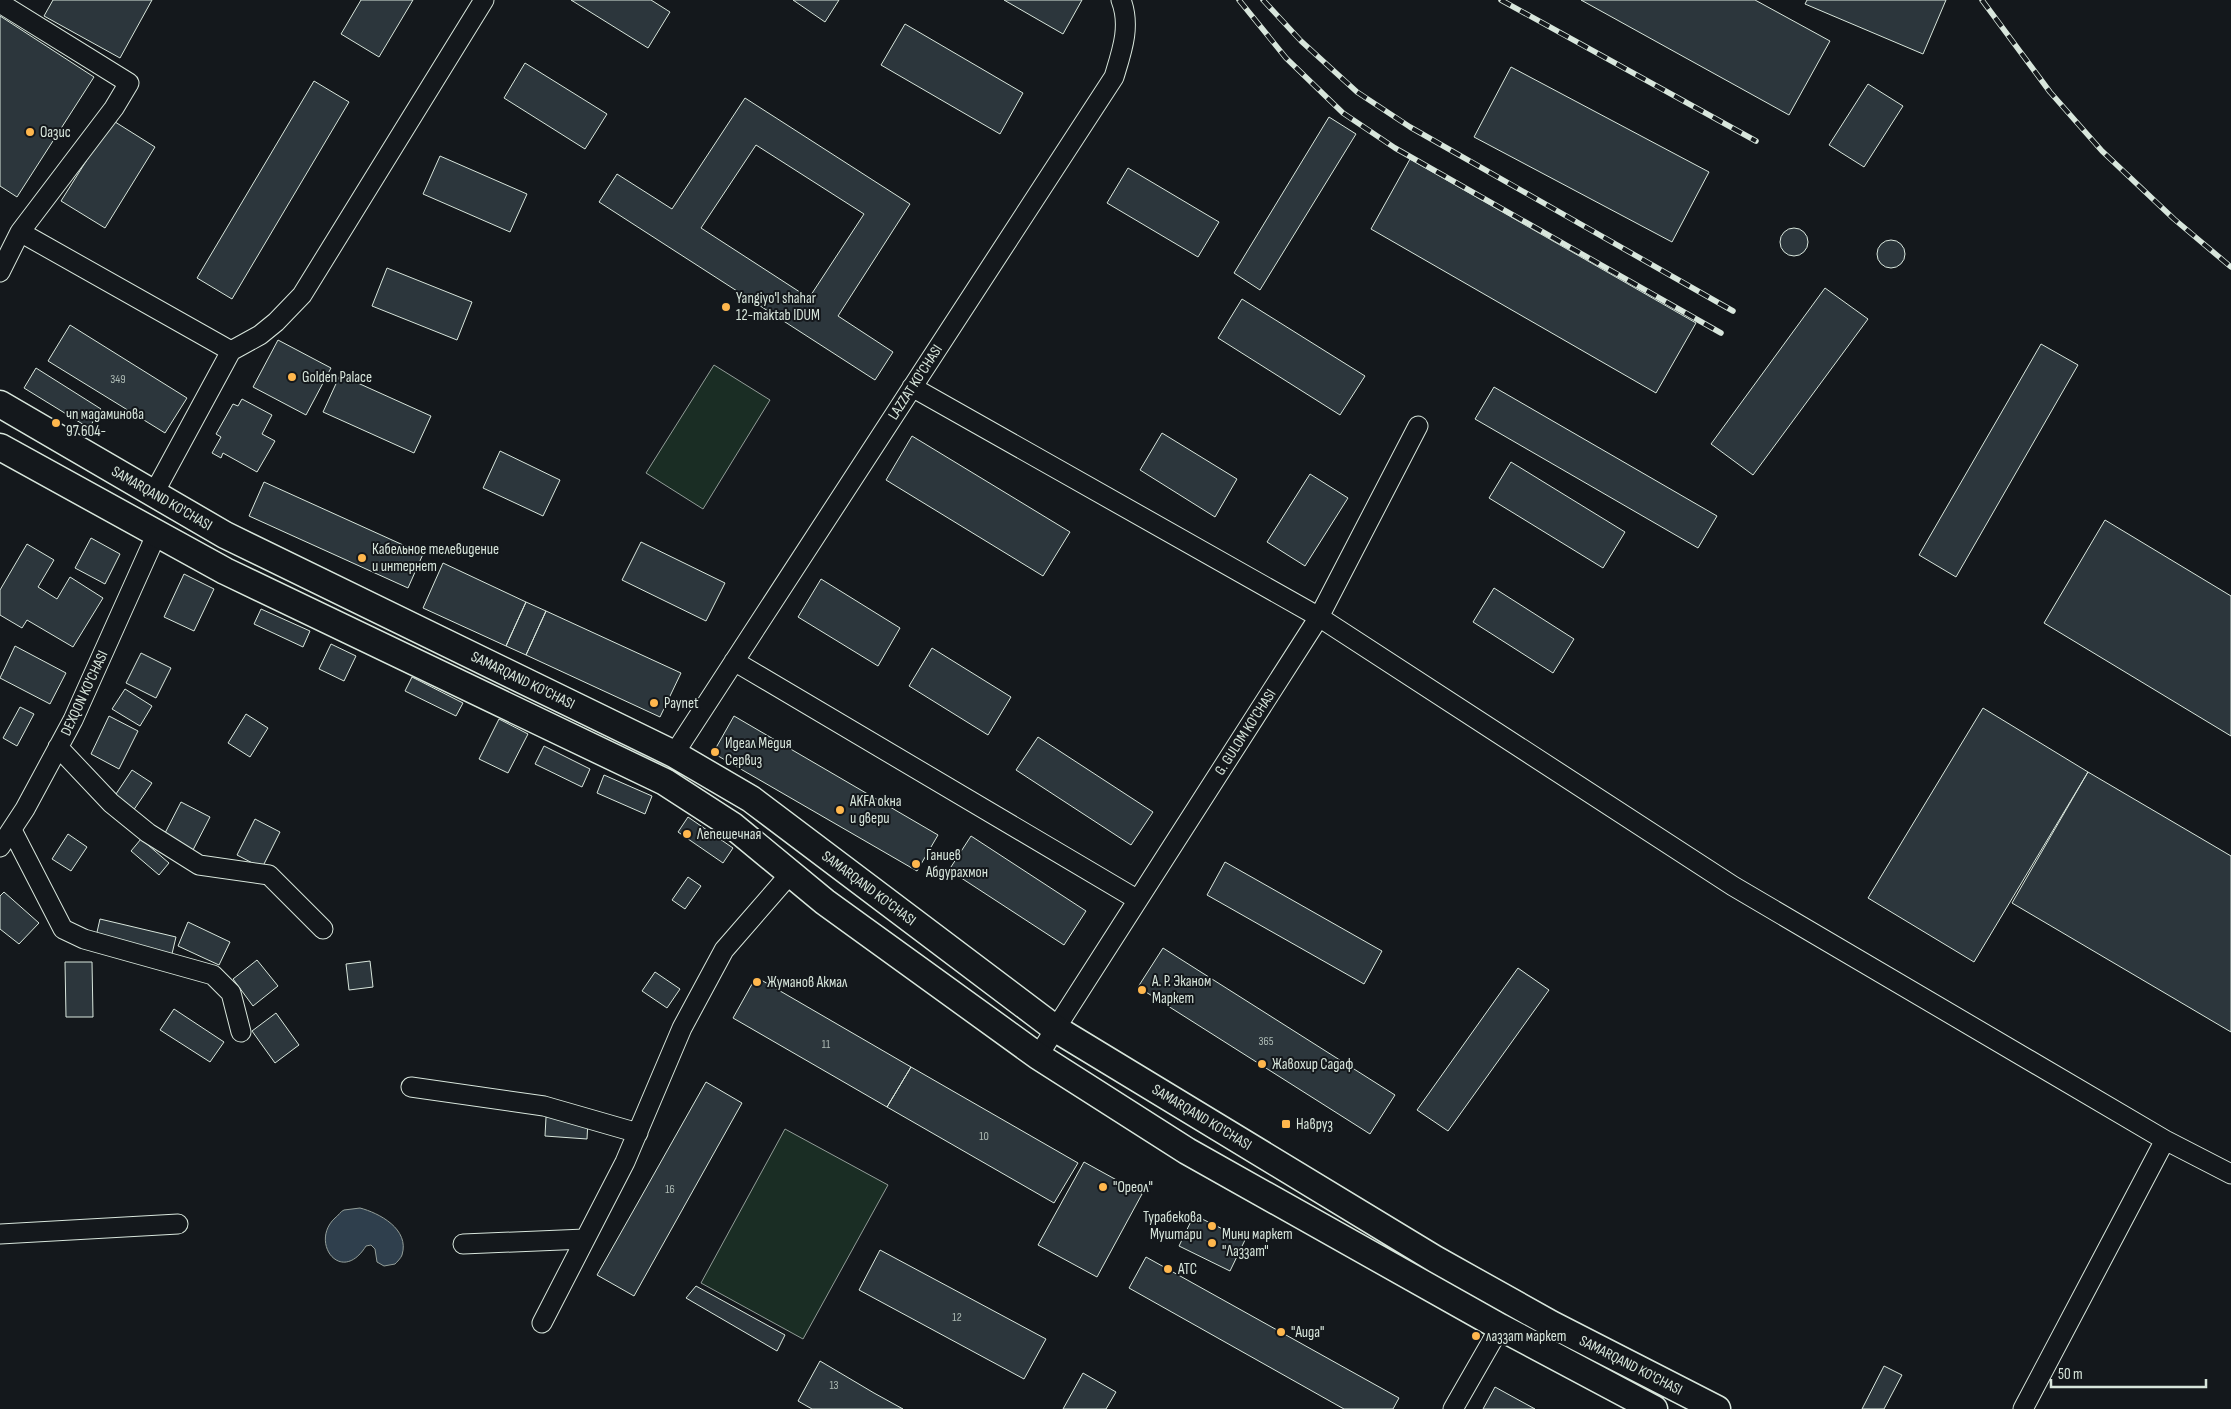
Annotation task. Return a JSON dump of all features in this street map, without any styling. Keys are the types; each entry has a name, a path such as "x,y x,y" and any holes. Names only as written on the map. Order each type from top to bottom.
{"main road":[{"name":"SAMARQAND KO'CHASI","path":"0,404 225,535 674,754 751,799 1056,1029 1435,1259 1552,1324 1717,1409"},
{"name":"SAMARQAND KO'CHASI","path":"0,447 225,571 665,782 733,826 825,902 1038,1056 1187,1150 1500,1328 1654,1409"}],"street":[{"path":"154,492 231,351 260,335 276,322 302,295 484,0"},
{"name":"LAZZAT KO'CHASI","path":"674,754 1114,77 1126,40 1124,9 1121,0"},
{"path":"0,3 130,83 114,108 20,232 0,272"},
{"path":"20,232 231,351"},
{"path":"912,387 1319,617 1733,886 2165,1140 2231,1174"},
{"name":"G. GULOM KO'CHASI","path":"1038,1056 1319,617 1418,426"},
{"name":"DEXQON KO'CHASI","path":"0,847 12,830 73,720 157,533"},
{"path":"734,661 1138,900"},
{"path":"58,747 111,803 148,833 199,865 269,875 323,929"},
{"path":"12,830 63,929 84,939 213,974 231,992 241,1032"},
{"path":"542,1322 625,1162 682,1028 724,950 790,874"},
{"path":"411,1087 544,1106 638,1132"},
{"path":"2023,1409 2165,1140"},
{"path":"0,1234 178,1224"},
{"path":"463,1244 585,1239"},
{"path":"1453,1409 1500,1328"}],"green space":[{"path":"714,365 770,400 703,509 646,473"},
{"path":"785,1129 888,1185 803,1339 701,1283"}],"water":[{"path":"360,1208 384,1218 397,1230 403,1246 401,1256 395,1264 384,1266 377,1262 375,1249 371,1245 366,1246 356,1257 347,1262 338,1261 331,1256 325,1238 328,1228 343,1211"}],"building":[{"path":"53,0 152,0 120,58 44,16"},
{"path":"361,0 413,0 379,57 341,34"},
{"path":"571,0 651,0 670,12 648,48"},
{"path":"793,0 839,0 825,22"},
{"path":"1004,0 1082,0 1063,34"},
{"path":"1581,0 1755,0 1830,41 1789,115"},
{"path":"1807,0 1946,0 1923,54 1805,4"},
{"name":"Оазис","path":"0,16 94,77 17,197 0,186"},
{"path":"905,24 1023,93 1000,134 881,65"},
{"path":"525,63 607,114 585,149 504,98"},
{"path":"1511,67 1709,172 1672,242 1474,137"},
{"path":"314,81 349,102 232,299 197,278"},
{"path":"1868,84 1903,106 1864,167 1829,145"},
{"path":"745,98 910,204 838,316 893,352 875,380 599,202 617,174 672,209","holes":["756,145 864,214 809,298 701,228"]},
{"path":"1329,117 1356,134 1260,290 1234,273"},
{"name":"Оазис","path":"112,120 155,147 105,228 61,201"},
{"path":"440,156 527,194 510,232 423,194"},
{"path":"1410,159 1696,323 1656,393 1371,229"},
{"path":"1128,168 1219,222 1198,257 1107,203"},
{"path":"1794,228 1804,232 1808,242 1804,252 1794,256 1784,252 1780,242 1784,232"},
{"path":"1891,240 1901,244 1905,254 1901,264 1891,268 1881,264 1877,254 1881,244"},
{"path":"387,268 472,302 457,340 372,306"},
{"path":"1825,288 1868,319 1753,475 1711,444"},
{"path":"1242,299 1365,376 1340,415 1218,338"},
{"path":"70,325 187,398 165,433 48,361"},
{"name":"Golden Palace","path":"278,340 331,368 306,415 253,387"},
{"path":"2041,344 2078,365 1956,577 1919,555"},
{"path":"36,368 101,409 89,428 24,388"},
{"path":"340,375 431,416 414,453 323,412"},
{"path":"1494,387 1717,516 1698,548 1475,419"},
{"path":"242,399 272,415 262,434 275,441 257,472 223,453 221,458 212,453 221,437 216,434 233,404 238,406"},
{"path":"1162,433 1237,479 1215,517 1140,470"},
{"path":"912,436 1070,532 1043,576 886,480"},
{"path":"500,451 560,480 543,516 483,488"},
{"path":"1511,462 1625,532 1603,568 1489,498"},
{"path":"1310,474 1348,498 1305,566 1267,542"},
{"path":"264,482 423,554 408,588 249,516"},
{"path":"2105,520 2231,596 2231,736 2044,623"},
{"path":"91,538 120,554 105,584 75,568"},
{"path":"641,542 725,583 706,621 622,580"},
{"path":"27,544 54,560 38,587 57,599 70,577 103,598 73,647 27,620 22,628 0,615 0,590"},
{"path":"443,563 526,602 506,646 423,608"},
{"path":"184,574 214,589 194,631 164,617"},
{"path":"821,579 900,628 878,666 798,617"},
{"path":"1494,588 1574,639 1553,673 1473,622"},
{"path":"526,602 546,611 526,655 506,646"},
{"path":"261,609 310,631 303,647 254,624"},
{"path":"546,611 681,673 660,717 526,655"},
{"path":"331,644 356,656 344,681 319,669"},
{"path":"15,646 66,673 50,704 0,678"},
{"path":"932,648 1011,697 988,735 909,686"},
{"path":"141,653 171,668 156,698 126,683"},
{"path":"412,677 463,703 456,716 405,691"},
{"path":"125,689 152,706 140,726 112,709"},
{"path":"20,707 34,714 17,746 3,738"},
{"path":"1983,708 2088,772 1974,962 1868,898"},
{"path":"246,714 268,728 250,757 228,743"},
{"path":"109,716 138,731 119,769 91,754"},
{"path":"734,716 938,835 917,871 713,753"},
{"path":"499,719 528,734 508,773 479,759"},
{"path":"1038,737 1153,812 1131,845 1016,770"},
{"path":"544,746 590,769 582,787 535,764"},
{"path":"132,770 152,783 133,811 114,797"},
{"path":"2088,772 2231,856 2231,1032 2012,903"},
{"path":"604,775 652,796 645,814 597,793"},
{"path":"181,802 210,817 193,850 164,835"},
{"path":"688,817 733,848 723,863 678,832"},
{"path":"255,819 280,832 262,868 237,855"},
{"path":"68,834 87,847 71,871 52,859"},
{"path":"971,836 1086,911 1064,945 949,870"},
{"path":"141,839 169,863 159,875 131,851"},
{"path":"1225,862 1382,951 1364,984 1207,895"},
{"path":"688,877 701,886 685,909 672,900"},
{"path":"4,892 39,923 19,944 0,929 0,896"},
{"path":"100,919 176,937 171,958 95,941"},
{"path":"188,922 230,942 219,965 178,946"},
{"path":"1163,948 1395,1095 1370,1134 1138,987"},
{"path":"257,960 278,986 253,1006 233,979"},
{"path":"370,961 373,987 349,990 346,964"},
{"path":"65,962 92,962 93,1017 66,1017"},
{"path":"1518,968 1549,990 1448,1131 1417,1110"},
{"path":"655,972 680,989 667,1008 642,991"},
{"path":"756,977 911,1067 887,1107 733,1018"},
{"path":"174,1009 224,1042 210,1062 160,1030"},
{"path":"276,1013 299,1045 275,1063 252,1031"},
{"path":"911,1067 1078,1163 1054,1203 887,1107"},
{"path":"706,1082 742,1103 634,1296 597,1275"},
{"path":"546,1117 588,1120 587,1139 545,1136"},
{"path":"1084,1162 1142,1194 1097,1277 1038,1245"},
{"name":"Мини маркет \"Лаззат\"","path":"1194,1215 1245,1240 1230,1271 1179,1246"},
{"path":"880,1250 1046,1339 1024,1379 859,1290"},
{"path":"1146,1257 1399,1398 1393,1409 1344,1409 1129,1288"},
{"path":"696,1286 785,1335 777,1351 686,1298"},
{"path":"820,1361 903,1409 812,1409 798,1401"},
{"path":"1884,1366 1902,1375 1884,1409 1862,1409"},
{"path":"1083,1373 1116,1392 1106,1409 1063,1409"},
{"path":"1495,1387 1535,1409 1483,1409"}],"railway":[{"path":"1239,0 1286,58 1343,113 1395,148 1721,333"},
{"path":"1263,0 1301,41 1357,92 1410,127 1733,311"},
{"path":"1501,0 1756,141"},
{"path":"1982,0 2050,92 2102,151 2174,219 2231,267"}],"place":[{"name":"Оазис","path":"30,132"},
{"name":"Yangiyo'l shahar 12-maktab IDUM","path":"726,307"},
{"name":"Golden Palace","path":"292,377"},
{"name":"чп мадаминова 97 604-","path":"56,423"},
{"name":"Кабельное телевидение и интернет","path":"362,558"},
{"name":"Paynet","path":"654,703"},
{"name":"Идеал Медия Сервиз","path":"715,752"},
{"name":"AKFA окна и двери","path":"840,810"},
{"name":"Лепешечная","path":"687,834"},
{"name":"Ганиев Абдурахмон","path":"916,864"},
{"name":"Жуманов Акмал","path":"757,982"},
{"name":"А. Р. Эканом Маркет","path":"1142,990"},
{"name":"Жавохир Садаф","path":"1262,1064"},
{"name":"Навруз","path":"1286,1124"},
{"name":"\"Ореол\"","path":"1103,1187"},
{"name":"Турабекова Муштари","path":"1212,1226"},
{"name":"Мини маркет \"Лаззат\"","path":"1212,1243"},
{"name":"АТС","path":"1168,1269"},
{"name":"\"Аида\"","path":"1281,1332"},
{"name":"лаззат маркет","path":"1476,1336"}]}
